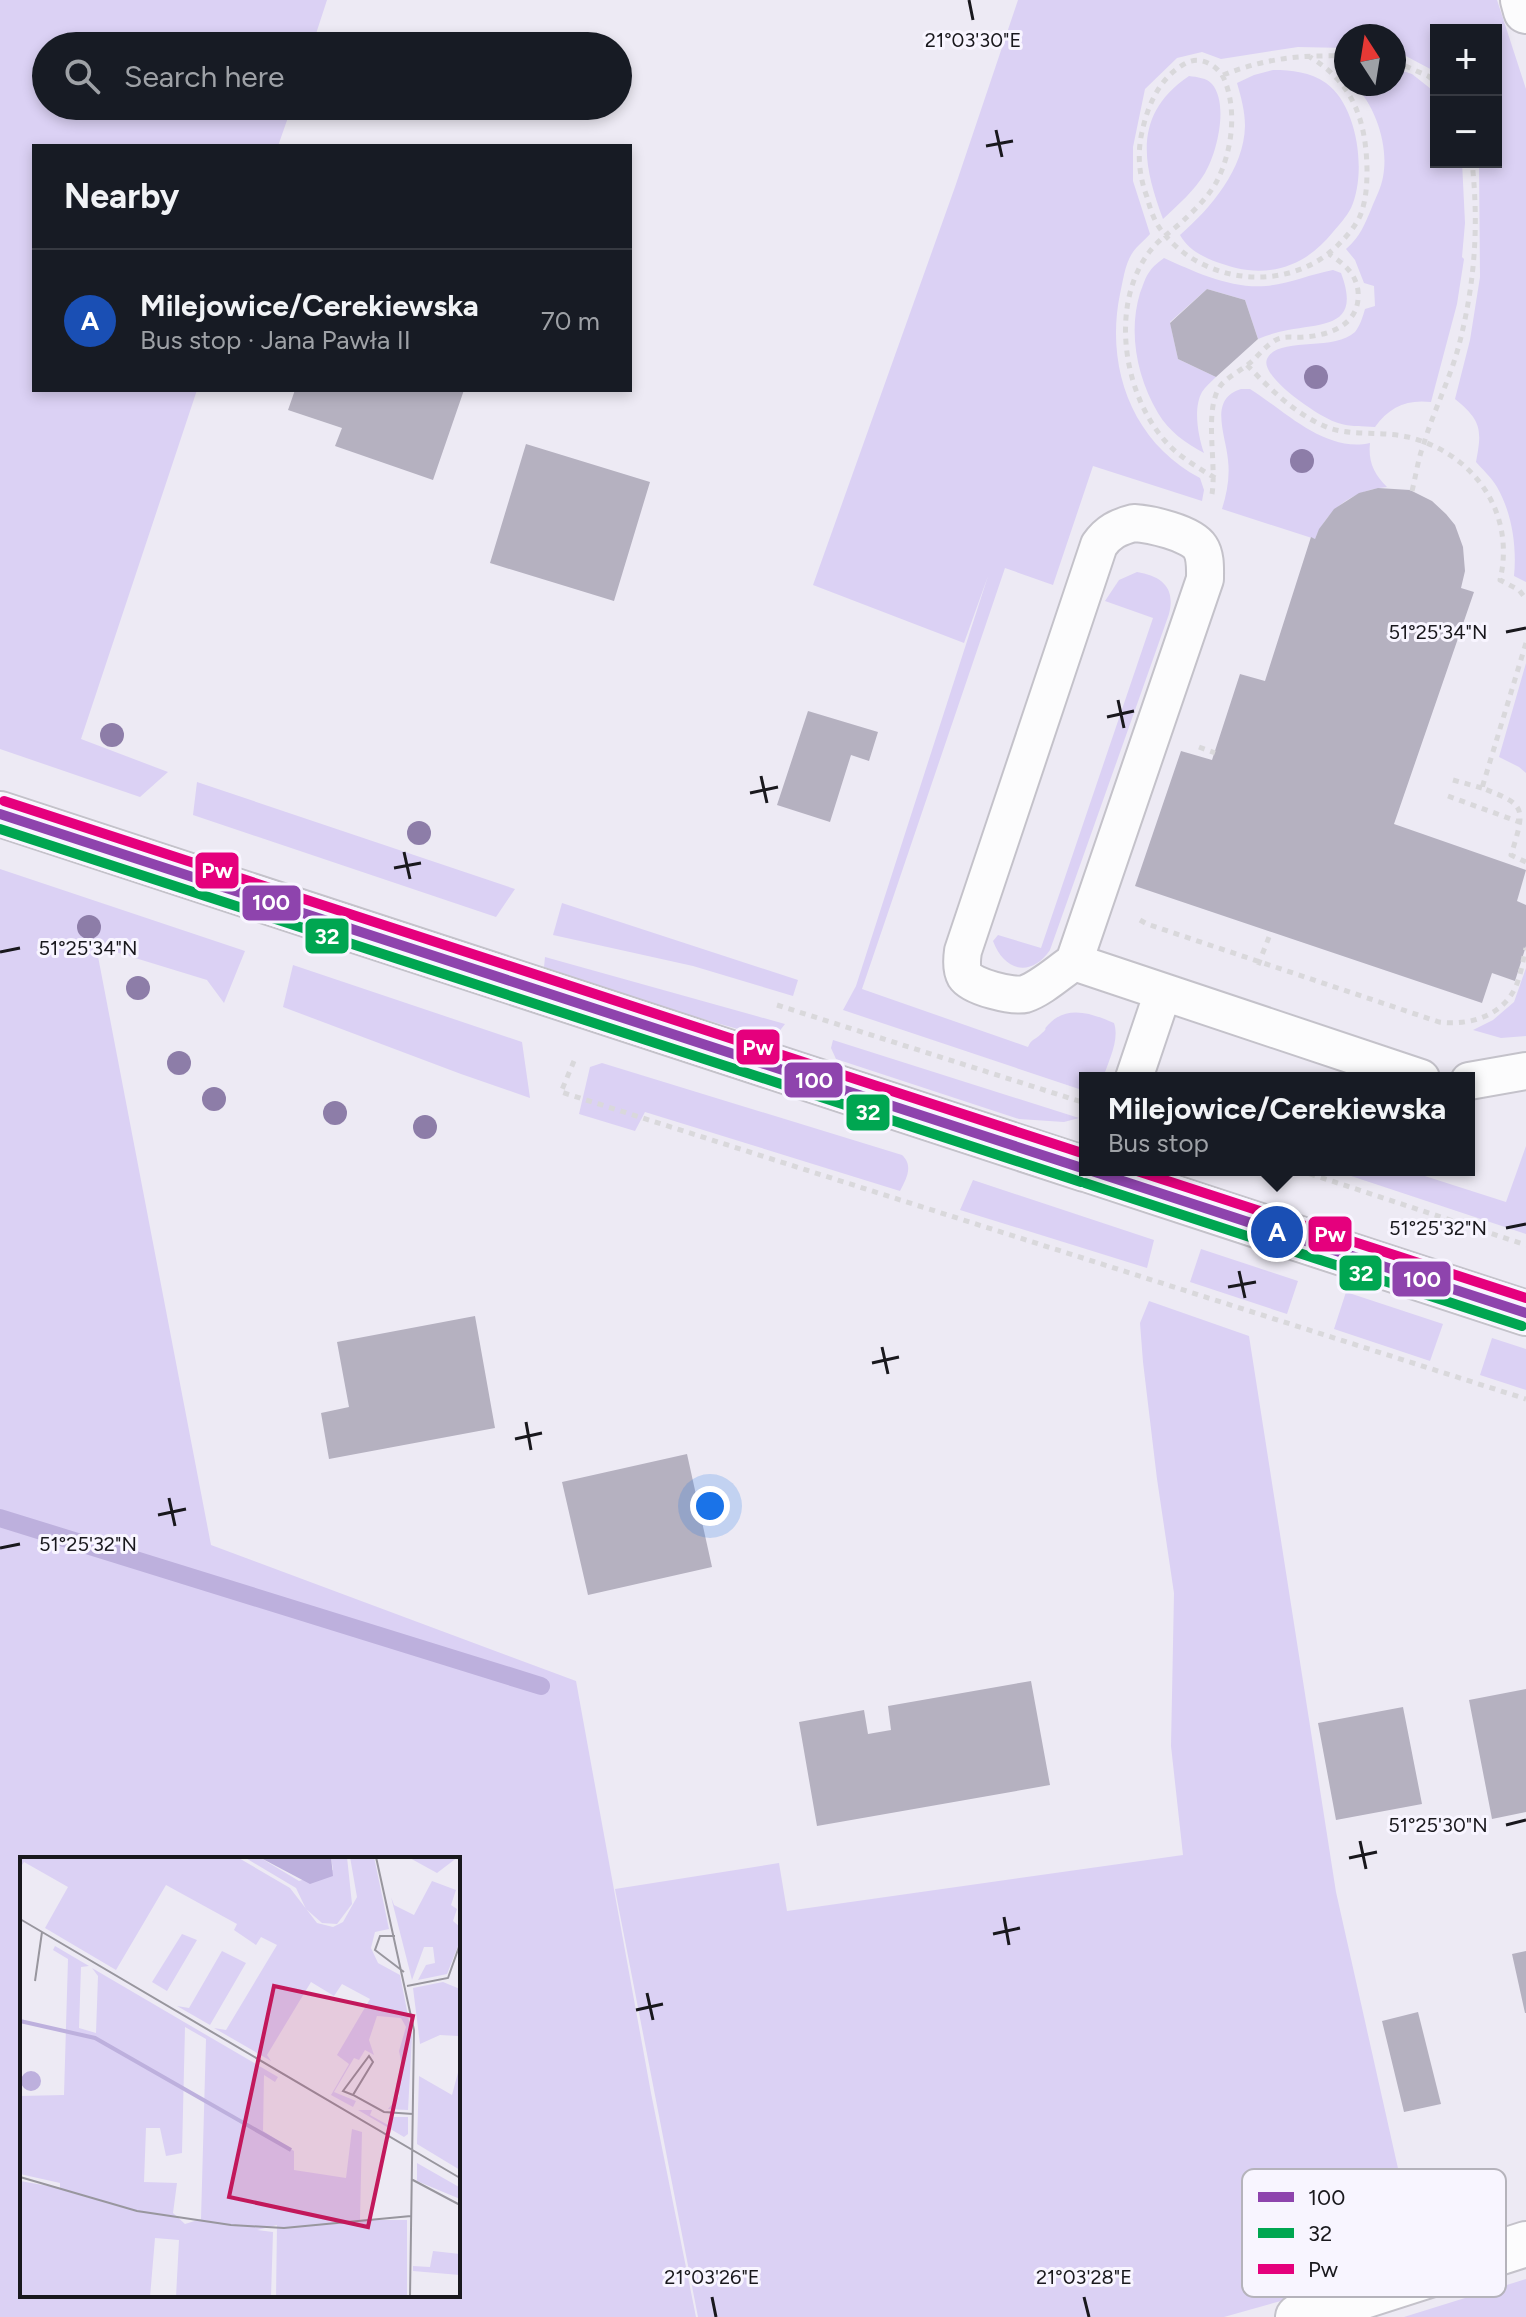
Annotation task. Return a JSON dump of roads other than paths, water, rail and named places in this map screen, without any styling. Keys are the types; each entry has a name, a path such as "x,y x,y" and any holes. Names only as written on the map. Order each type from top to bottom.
{"main road":[{"path":"1523,0 1526,11"},
{"path":"0,814 1079,1166"},
{"path":"1110,1176 1526,1313"},
{"path":"1506,2250 1526,2244"},
{"path":"1298,2317 1360,2297"}],"lane":[{"path":"1148,524 1193,539 1201,549 1205,579 1074,962 1030,992 1020,995 974,984 965,976 962,964 963,951 1099,545 1105,536 1123,526 1148,524"},
{"path":"1074,962 1403,1072"},
{"path":"1136,1072 1163,992"},
{"path":"1475,1080 1526,1071"}],"waterway":[{"path":"0,1518 541,1686"}],"place":[{"name":"Milejowice/Cerekiewska","path":"1277,1232"}]}
